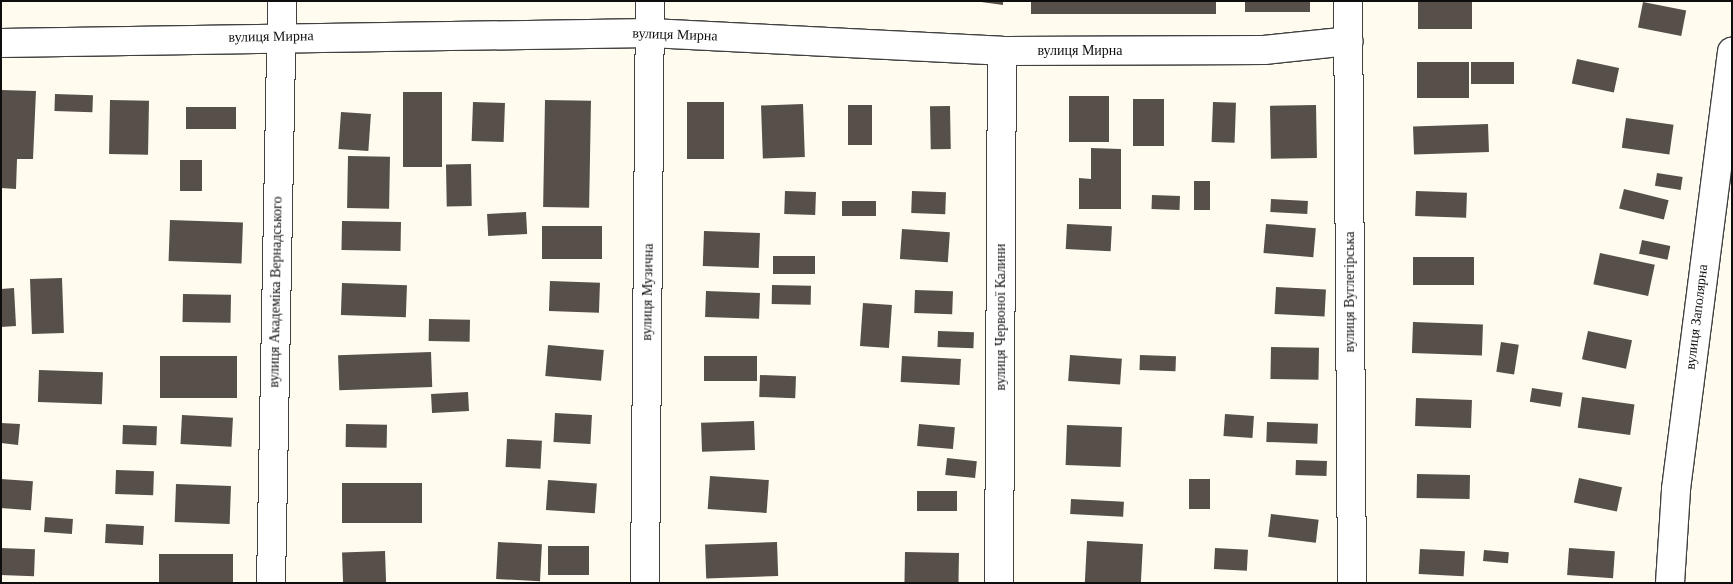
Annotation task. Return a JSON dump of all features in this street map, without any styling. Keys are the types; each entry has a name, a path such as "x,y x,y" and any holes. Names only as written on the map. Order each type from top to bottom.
{"street":[{"name":"вулиця Академіка Вернадського","path":"271,583 282,1"},
{"name":"вулиця Музична","path":"645,583 650,1"},
{"name":"вулиця Вуглегірська","path":"1348,1 1352,583"},
{"name":"вулиця Мирна","path":"1,43 282,36 650,33 1002,51 1264,50 1349,41"},
{"name":"вулиця Червоної Калини","path":"999,583 1002,51"},
{"name":"вулиця Заполярна","path":"1670,583 1676,488 1732,52"}],"building":[{"path":"974,1 1003,1 1003,5"},
{"path":"1031,1 1216,1 1216,14 1031,14"},
{"path":"1245,1 1310,1 1310,12 1245,12"},
{"path":"1418,1 1472,1 1472,29 1418,29"},
{"path":"1643,2 1686,10 1681,36 1638,28"},
{"path":"1577,59 1619,68 1614,92 1572,83"},
{"path":"1417,62 1469,62 1469,98 1417,98"},
{"path":"1471,62 1514,62 1514,84 1471,84"},
{"path":"1,90 36,91 33,159 17,159 16,189 1,188"},
{"path":"403,92 442,92 442,167 403,167"},
{"path":"55,94 93,95 92,112 54,111"},
{"path":"1069,96 1109,96 1109,142 1069,142"},
{"path":"1133,99 1164,99 1164,146 1133,146"},
{"path":"110,100 149,101 148,155 109,154"},
{"path":"545,100 591,101 589,208 543,207"},
{"path":"473,102 505,103 504,142 472,141"},
{"path":"687,102 724,102 724,159 687,159"},
{"path":"1213,102 1236,103 1235,143 1212,142"},
{"path":"803,104 805,157 763,158 761,105"},
{"path":"848,105 872,105 872,145 848,145"},
{"path":"1316,105 1317,158 1271,159 1270,106"},
{"path":"930,106 950,106 951,149 931,149"},
{"path":"186,107 236,107 236,129 186,129"},
{"path":"341,112 371,114 368,151 338,149"},
{"path":"1626,118 1674,125 1669,154 1622,148"},
{"path":"1488,124 1489,152 1414,155 1413,127"},
{"path":"1091,148 1121,149 1121,209 1079,209 1079,178 1091,179"},
{"path":"348,156 390,157 389,209 347,208"},
{"path":"180,160 202,160 202,191 180,191"},
{"path":"446,164 471,164 472,206 447,206"},
{"path":"1657,173 1683,177 1681,190 1655,186"},
{"path":"1194,181 1210,181 1210,210 1194,210"},
{"path":"1624,189 1669,200 1664,220 1619,208"},
{"path":"785,191 816,192 815,215 784,214"},
{"path":"912,191 946,192 945,214 911,213"},
{"path":"1416,191 1467,193 1466,218 1415,216"},
{"path":"1152,195 1180,196 1179,210 1152,209"},
{"path":"1271,199 1308,201 1307,214 1270,212"},
{"path":"842,201 876,201 876,216 842,216"},
{"path":"526,212 527,234 488,236 487,214"},
{"path":"170,220 243,223 242,264 169,261"},
{"path":"342,221 401,222 400,251 341,250"},
{"path":"1067,224 1112,226 1111,251 1066,249"},
{"path":"1266,224 1316,228 1313,257 1263,253"},
{"path":"542,226 602,226 602,259 542,259"},
{"path":"902,229 950,232 948,262 900,259"},
{"path":"704,231 760,233 759,268 703,266"},
{"path":"1642,240 1670,246 1667,260 1639,254"},
{"path":"1600,253 1655,265 1648,296 1593,284"},
{"path":"773,256 815,256 815,274 773,274"},
{"path":"1413,257 1474,257 1474,285 1413,285"},
{"path":"62,278 64,333 32,334 30,279"},
{"path":"550,281 600,283 599,313 549,311"},
{"path":"342,283 407,285 406,317 341,315"},
{"path":"772,285 811,286 811,305 772,304"},
{"path":"1276,287 1326,290 1325,317 1275,314"},
{"path":"14,288 16,326 1,327 1,289"},
{"path":"915,290 953,291 952,314 914,313"},
{"path":"706,291 760,293 759,319 705,317"},
{"path":"183,294 231,295 231,323 183,322"},
{"path":"863,303 892,305 889,348 860,346"},
{"path":"429,319 470,320 470,342 429,341"},
{"path":"1413,322 1483,324 1482,355 1412,353"},
{"path":"938,331 974,332 973,348 937,347"},
{"path":"1588,331 1632,340 1626,369 1582,359"},
{"path":"1501,342 1519,345 1514,374 1496,372"},
{"path":"548,345 604,350 601,381 545,376"},
{"path":"1271,347 1319,348 1318,380 1270,379"},
{"path":"431,352 432,387 339,390 338,355"},
{"path":"1070,355 1122,359 1120,385 1068,381"},
{"path":"1140,355 1176,356 1175,371 1139,370"},
{"path":"160,356 237,356 237,398 160,398"},
{"path":"704,356 757,356 757,381 704,381"},
{"path":"902,356 961,359 960,385 901,382"},
{"path":"39,370 103,372 102,404 38,402"},
{"path":"760,375 796,376 795,398 759,397"},
{"path":"1532,388 1563,393 1560,407 1530,402"},
{"path":"468,392 469,411 432,413 431,394"},
{"path":"1582,397 1634,404 1630,435 1578,428"},
{"path":"1416,398 1472,400 1471,428 1415,426"},
{"path":"555,413 592,415 590,444 553,442"},
{"path":"1225,414 1254,416 1252,438 1223,436"},
{"path":"182,415 233,418 231,447 180,444"},
{"path":"754,421 755,450 702,452 701,423"},
{"path":"1267,422 1318,424 1317,444 1266,442"},
{"path":"1,423 20,424 18,445 1,443"},
{"path":"346,424 387,425 387,448 346,447"},
{"path":"919,424 955,427 953,449 917,446"},
{"path":"123,425 157,426 156,445 122,444"},
{"path":"1067,425 1122,427 1121,467 1066,465"},
{"path":"507,439 542,441 540,469 506,467"},
{"path":"947,458 977,461 975,478 945,475"},
{"path":"1296,460 1327,461 1326,476 1295,475"},
{"path":"116,470 154,471 153,495 115,494"},
{"path":"1417,474 1470,475 1470,499 1417,498"},
{"path":"710,476 769,480 767,513 708,509"},
{"path":"1579,478 1622,487 1617,512 1574,502"},
{"path":"1,479 33,481 31,510 1,508"},
{"path":"1189,479 1210,479 1210,509 1189,509"},
{"path":"548,480 597,483 595,513 546,510"},
{"path":"342,483 422,483 422,523 342,523"},
{"path":"176,484 231,486 230,524 175,522"},
{"path":"917,491 957,491 957,511 917,511"},
{"path":"1071,499 1124,502 1123,517 1070,514"},
{"path":"1271,514 1319,520 1316,543 1268,537"},
{"path":"45,517 73,519 72,534 44,532"},
{"path":"106,524 144,526 143,545 105,543"},
{"path":"1087,541 1143,544 1141,583 1085,583"},
{"path":"498,542 542,544 540,581 496,579"},
{"path":"777,542 778,576 706,578 705,545"},
{"path":"548,546 589,546 589,575 548,575"},
{"path":"1,548 35,549 34,576 1,575"},
{"path":"1215,548 1248,550 1247,571 1214,569"},
{"path":"1569,548 1615,551 1613,578 1567,575"},
{"path":"1420,549 1465,551 1464,576 1419,574"},
{"path":"1484,550 1509,552 1508,563 1483,561"},
{"path":"385,551 386,583 343,583 342,553"},
{"path":"905,552 959,553 958,583 904,582"},
{"path":"159,554 233,554 233,583 159,583"}]}
